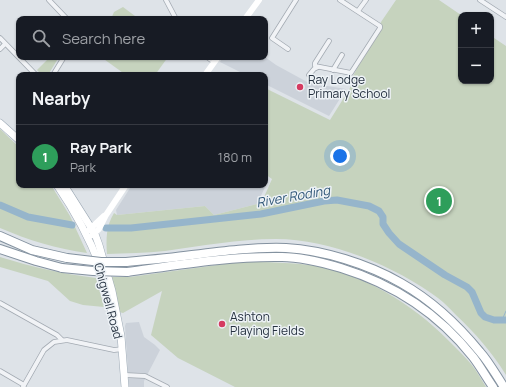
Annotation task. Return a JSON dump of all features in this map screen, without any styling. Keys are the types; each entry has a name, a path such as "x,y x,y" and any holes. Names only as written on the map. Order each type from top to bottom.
{"highway":[{"path":"0,236 32,250 66,258 101,262 126,262 222,250 285,248 313,250 341,258 369,268 400,283 428,301 455,324 481,353 504,387"},
{"path":"0,249 62,268 93,271 127,272 228,259 283,257 326,264 358,274 399,292 423,309 452,334 473,357 493,387"}],"main road":[{"path":"0,123 16,137"},
{"name":"Chigwell Road","path":"58,188 86,235 100,267 122,350"},
{"name":"Chigwell Road","path":"66,188 93,231 99,245 118,319 125,372 125,387"}],"street":[{"path":"49,0 64,16"},
{"path":"166,0 174,16"},
{"path":"247,16 259,0"},
{"path":"288,49 272,38 296,0"},
{"path":"317,67 351,73 380,28 380,26 340,0"},
{"path":"358,11 366,0"},
{"path":"480,0 506,17"},
{"path":"0,49 2,41"},
{"path":"2,41 16,55"},
{"path":"317,67 315,63 329,41"},
{"path":"333,70 342,54"},
{"path":"21,60 33,72"},
{"path":"55,72 62,60"},
{"path":"207,72 216,60"},
{"path":"309,76 317,67"},
{"path":"86,235 93,231 106,215 124,188"},
{"path":"0,303 57,335 62,340"},
{"path":"0,372 23,386 44,350 54,342 62,340 114,350 122,350"},
{"path":"125,372 145,376 167,387"}],"shaded area":[{"name":"Ray Lodge Primary School","path":"268,59 309,83 346,89 329,116 268,86 268,72 240,72 220,62 221,60"},
{"path":"130,188 265,188 257,204 214,215 205,206 117,215 116,210"},
{"path":"139,322 144,337 160,350 144,381 144,387 129,387 125,326 126,323"}],"green space":[{"path":"396,0 439,0 458,13 458,84 494,84 494,38 506,46 506,375 495,358 476,336 438,298 421,286 382,265 340,249 297,240 262,239 234,241 158,252 107,254 107,233 109,223 114,213 117,215 205,206 214,215 261,204 272,179 268,176 268,89 330,120 350,88 351,80 381,22"},
{"path":"123,7 135,16 112,16 114,12"},
{"path":"47,60 57,60 50,72 39,72 37,70"},
{"path":"105,60 166,60 157,72 122,72"},
{"path":"0,129 16,144 16,188 53,188 70,216 87,253 43,244 0,228"},
{"path":"0,257 48,270 96,278 104,307 83,305 70,301 48,281 0,267"},
{"path":"239,262 269,262 311,265 340,272 376,287 410,308 440,332 471,364 486,387 235,387 178,358 151,335 162,291 123,313 119,312 111,277 130,277"}],"waterway":[{"name":"River Roding","path":"106,228 131,228 261,214 324,201 337,200 369,206 379,211 383,217 383,224 399,244 445,275 467,287 472,292 481,313 485,317 494,320 506,320"},
{"name":"River Roding","path":"0,205 28,217 72,225"},
{"path":"502,320 506,311"}],"place":[{"name":"Ray Lodge Primary School","path":"300,87"},
{"name":"Ray Park","path":"439,201"},
{"name":"Ashton Playing Fields","path":"222,324"}]}
